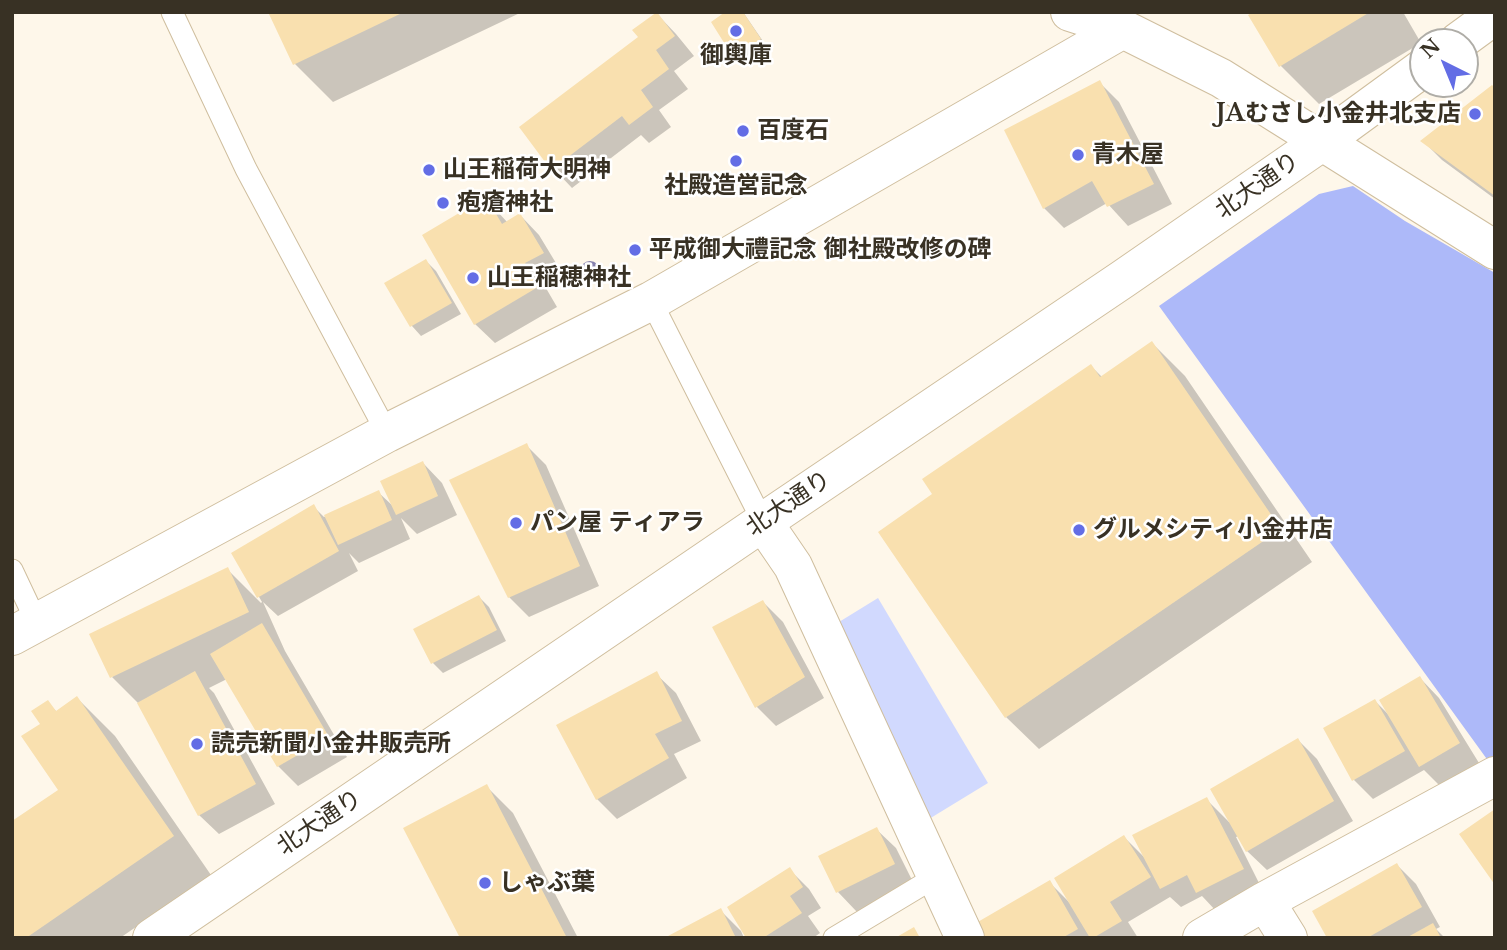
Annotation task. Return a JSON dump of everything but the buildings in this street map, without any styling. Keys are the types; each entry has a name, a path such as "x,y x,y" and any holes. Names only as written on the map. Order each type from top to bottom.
{"street":[{"path":"1070,12 1123,29 1221,78 1495,250"},
{"path":"1477,28 1495,15"},
{"path":"25,629 387,433 651,301 1123,29"},
{"name":"北大通り","path":"152,938 1124,279 1409,78"},
{"path":"763,522 793,566 965,938"},
{"path":"1202,938 1495,776"},
{"path":"1265,901 1288,938"}],"lane":[{"path":"172,12 246,169 387,433"},
{"path":"651,301 763,522"},
{"path":"12,570 25,629"},
{"path":"834,938 937,876"}],"shaded area":[{"path":"1353,186 1405,221 1495,273 1495,759 1489,762 1159,306 1319,194"},
{"path":"878,598 988,783 929,819 839,622"}],"place":[{"name":"御輿庫","path":"736,31"},
{"name":"JAむさし小金井北支店","path":"1475,114"},
{"name":"百度石","path":"743,131"},
{"name":"青木屋","path":"1078,155"},
{"name":"社殿造営記念","path":"736,161"},
{"name":"山王稲荷大明神","path":"429,170"},
{"name":"疱瘡神社","path":"443,203"},
{"name":"平成御大禮記念 御社殿改修の碑","path":"635,250"},
{"name":"山王稲穂神社","path":"473,278"},
{"name":"パン屋 ティアラ","path":"516,523"},
{"name":"グルメシティ小金井店","path":"1079,530"},
{"name":"読売新聞小金井販売所","path":"197,744"},
{"name":"しゃぶ葉","path":"485,883"}]}
